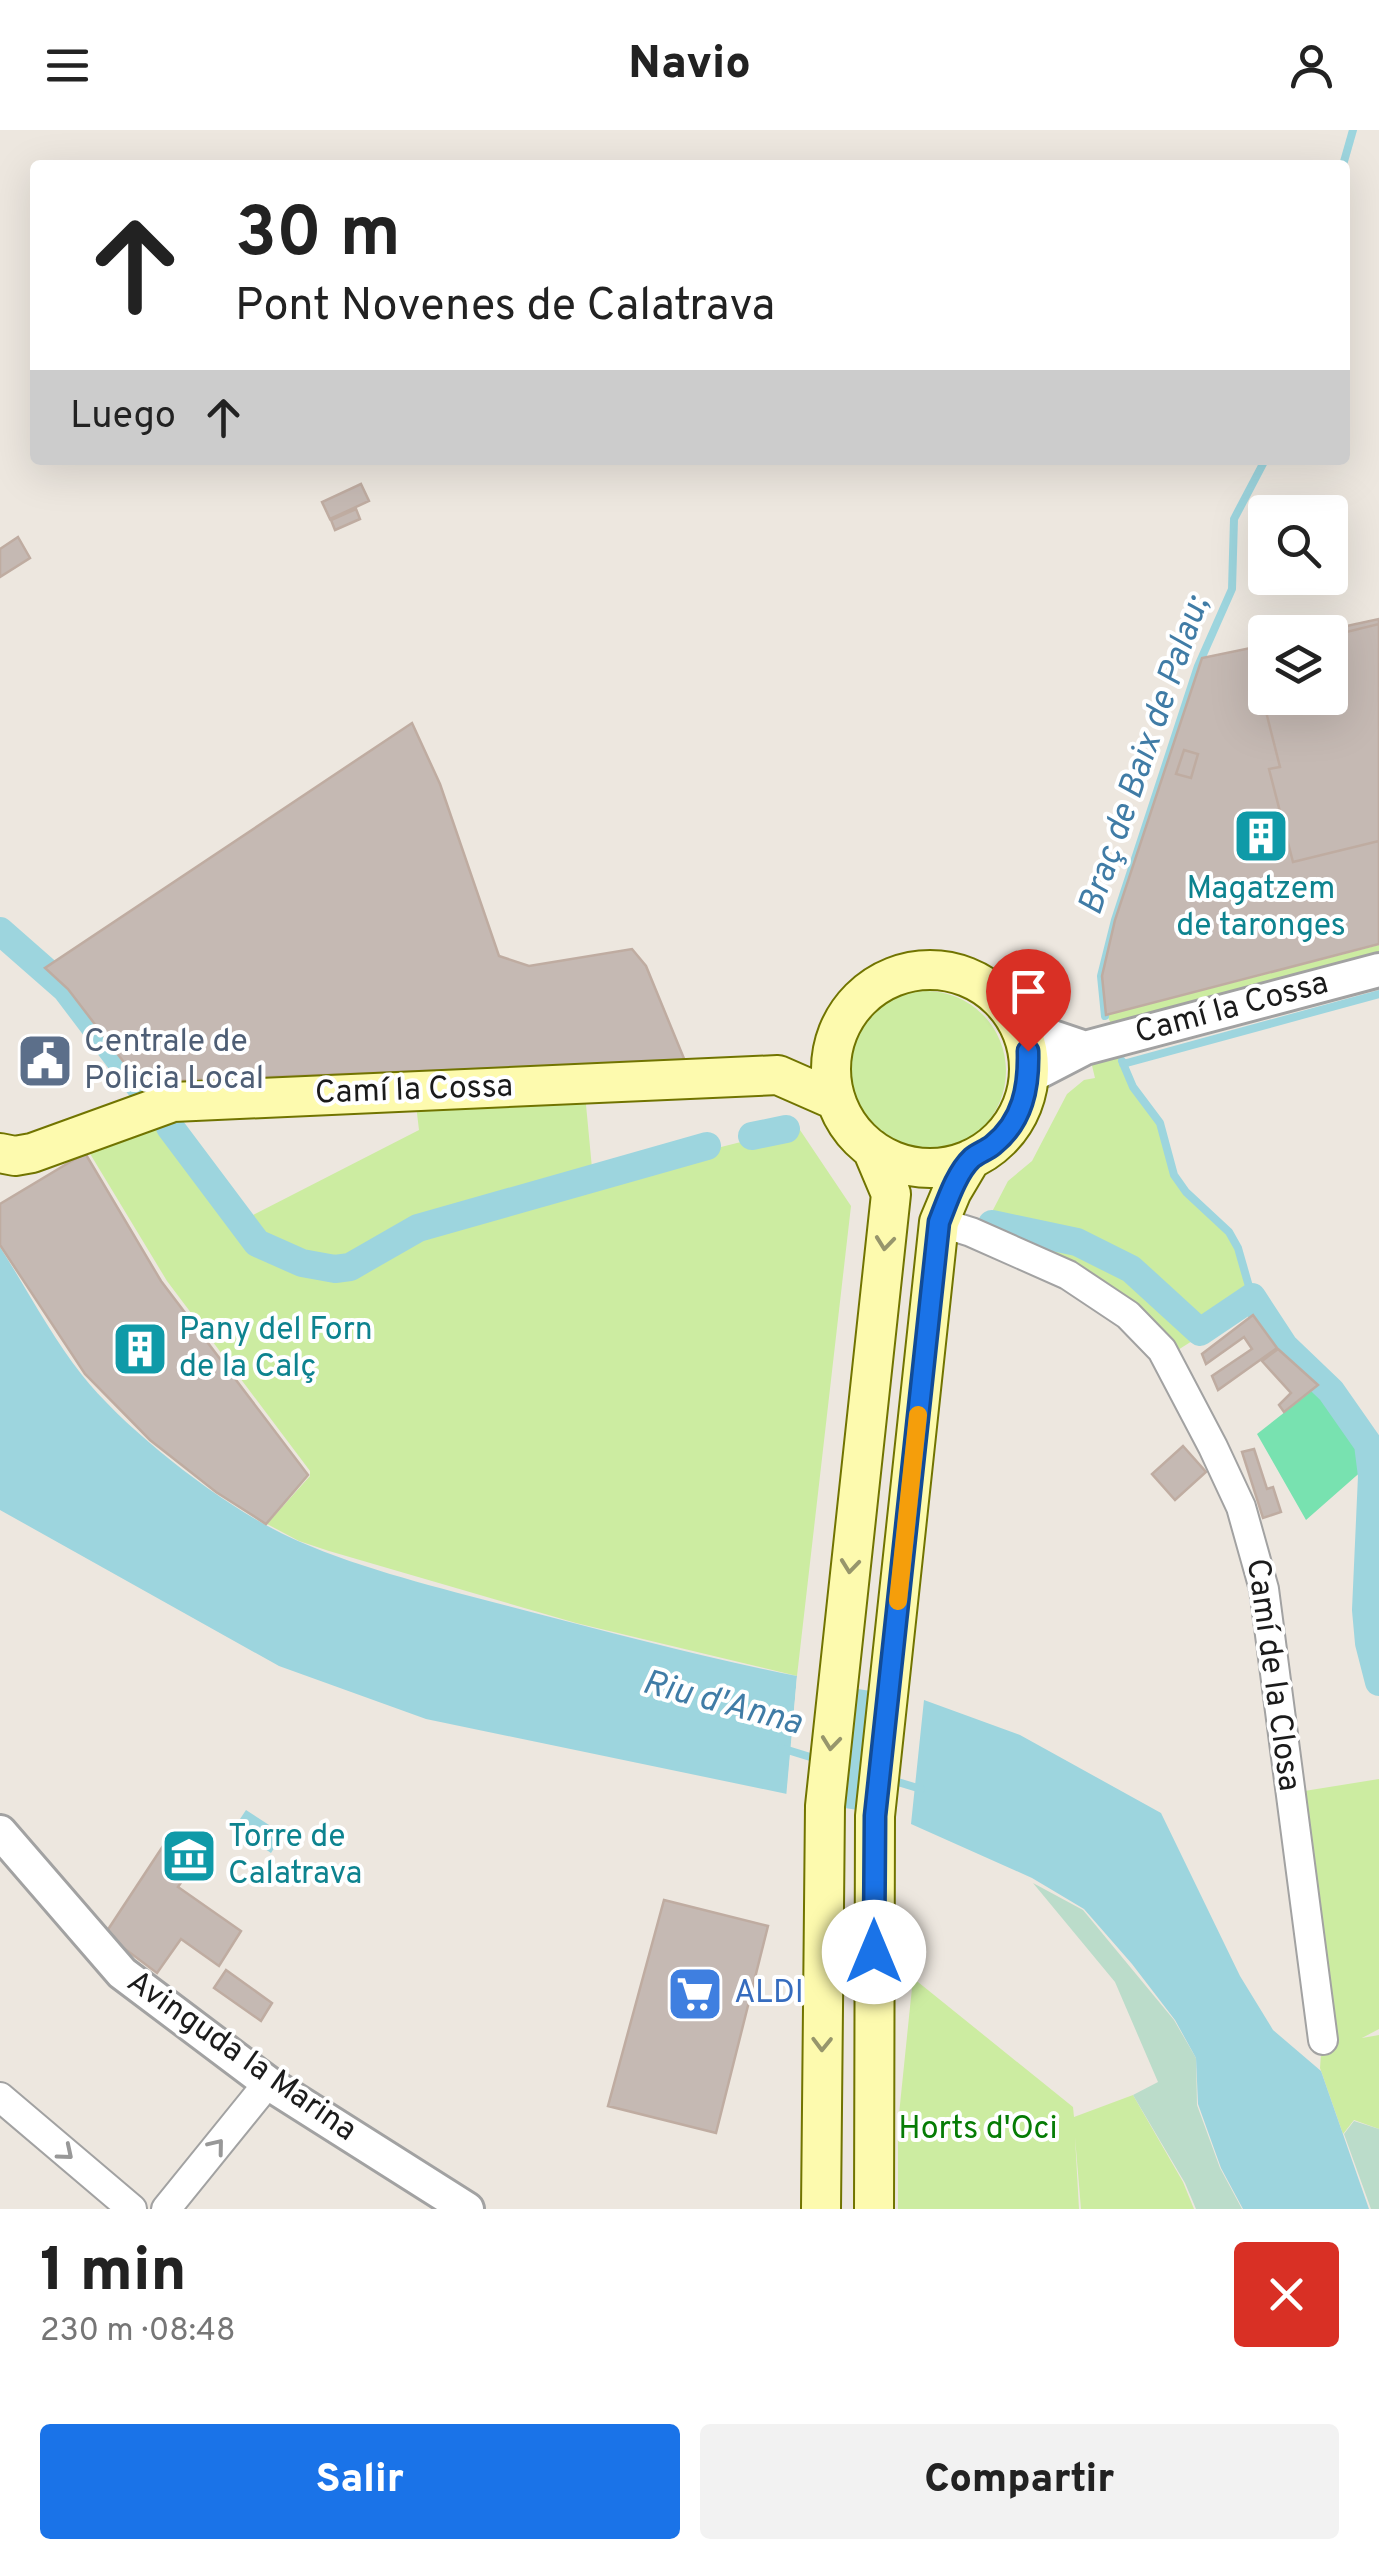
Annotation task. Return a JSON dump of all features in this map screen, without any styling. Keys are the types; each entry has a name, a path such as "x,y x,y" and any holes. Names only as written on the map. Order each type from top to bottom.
{"main road":[{"path":"906,972 960,974 984,986 1005,1004 1020,1026 1028,1051 1024,1103 1011,1126 993,1145 971,1159 946,1166 920,1167 895,1162 872,1150 844,1120 835,1100 830,1064 833,1045 843,1020 859,998 881,982 906,972"},
{"name":"Camí la Cossa","path":"16,1153 173,1102 778,1075 833,1045"},
{"name":"Camí la Cossa","path":"778,1075 835,1100"},
{"path":"821,2209 824,1806 891,1194 872,1150"},
{"path":"874,2209 875,1816 939,1222 971,1159"}],"street":[{"name":"Camí la Cossa","path":"1029,1077 1084,1048 1379,970"},
{"path":"1020,1026 1084,1048"},
{"path":"0,1180 16,1153"},
{"name":"Camí de la Closa","path":"939,1222 1068,1275 1128,1315 1162,1350 1214,1447 1241,1506 1264,1590 1323,2040"},
{"name":"Avinguda la Marina","path":"0,1832 122,1974 268,2083 467,2209"},
{"path":"166,2209 268,2083"},
{"path":"0,2097 132,2209"}],"green space":[{"path":"1379,945 1379,963 1114,1030 1107,1015"},
{"path":"926,991 957,997 982,1015 1000,1040 1006,1071 1000,1102 982,1127 957,1145 926,1151 895,1145 870,1127 852,1102 846,1071 852,1040 870,1015 895,997"},
{"path":"1113,1043 1131,1086 1163,1136 1172,1176 1228,1232 1237,1249 1252,1303 1170,1355 981,1233 1008,1181 1032,1161 1067,1094 1084,1080 1095,1078 1088,1049"},
{"path":"585,1094 593,1179 800,1130 851,1206 797,1676 576,1623 329,1551 267,1524 310,1476 310,1471 167,1281 89,1152 180,1118 247,1218 419,1130 416,1105"},
{"path":"1318,1386 1355,1436 1364,1469 1306,1520 1257,1434"},
{"path":"1379,1779 1379,2029 1362,2038 1379,2035 1379,2129 1354,2120 1343,2134 1320,2068 1322,2040 1292,1793"},
{"path":"1033,1883 1083,1910 1174,2020 1196,2058 1197,2105 1220,2168 1242,2209 1196,2209 1133,2095 1158,2082 1115,1982"},
{"name":"Horts d'Oci","path":"913,1978 1073,2107 1074,2117 1133,2095 1183,2182 1194,2209 1081,2209 1075,2137 1079,2209 898,2209 898,2124"},
{"path":"1354,2121 1379,2129 1379,2209 1371,2209 1344,2134"}],"water":[{"path":"0,1247 60,1344 102,1398 182,1469 271,1528 355,1563 413,1581 663,1646 797,1676 787,1794 426,1719 279,1666 0,1510"},
{"path":"851,1688 871,1691 858,1810 838,1807"},
{"path":"924,1700 1020,1735 1161,1813 1240,1976 1273,2030 1321,2071 1369,2209 1243,2209 1221,2168 1198,2104 1196,2058 1175,2020 1132,1964 1084,1909 1032,1878 911,1824"},
{"path":"246,1810 283,1834 271,1853 234,1828"}],"pier":[{"path":"797,1676 802,1677 790,1798 786,1798"},
{"path":"921,1696 910,1824 906,1823 906,1816"}],"building":[{"path":"361,484 369,501 330,519 322,502"},
{"path":"356,509 360,519 335,530 331,520"},
{"path":"18,537 30,558 0,577 0,549"},
{"name":"Magatzem de taronges","path":"1379,619 1379,944 1106,1015 1102,976 1115,920 1202,658 1248,649 1248,715 1348,715 1348,626"},
{"path":"1379,624 1379,841 1293,862 1269,769 1280,767 1267,715 1348,715 1348,632"},
{"path":"412,723 440,784 499,956 529,966 632,949 646,966 685,1061 139,1082 68,989 45,968"},
{"path":"1184,750 1198,754 1191,778 1176,774"},
{"name":"Pany del Forn de la Calç","path":"85,1153 161,1281 308,1475 266,1524 216,1492 150,1440 85,1374 0,1245 0,1204"},
{"path":"1253,1315 1277,1348 1218,1390 1212,1376 1252,1349 1244,1337 1206,1364 1202,1354"},
{"path":"1278,1349 1318,1385 1284,1412 1279,1405 1291,1393 1262,1361"},
{"path":"1183,1446 1206,1472 1175,1500 1152,1474"},
{"path":"1254,1449 1267,1489 1273,1487 1281,1512 1263,1518 1242,1452"},
{"path":"167,1840 198,1857 178,1887 241,1931 219,1966 181,1939 157,1973 105,1934"},
{"path":"181,1848 198,1857 189,1871 173,1862"},
{"name":"ALDI","path":"664,1900 768,1926 716,2133 608,2106"},
{"path":"226,1970 272,2003 261,2021 214,1988"}],"waterway":[{"name":"Braç de Baix de Palau;","path":"1344,160 1353,130"},
{"name":"Braç de Baix de Palau;","path":"1105,1016 1101,976 1115,920 1198,666 1232,589 1234,519 1262,465"},
{"path":"0,931 66,989 141,1088"},
{"path":"1123,1064 1379,994"},
{"name":"Braç de Baix de Palau;","path":"1122,1061 1133,1087 1160,1123 1174,1175 1186,1192 1229,1232 1238,1248 1252,1297"},
{"path":"170,1127 257,1243 302,1263 335,1269 350,1267 418,1228 707,1146"},
{"path":"752,1136 786,1129"},
{"path":"992,1224 1077,1242 1131,1269 1200,1332 1252,1297 1284,1346 1331,1391 1368,1444 1372,1476 1366,1610 1379,1682"},
{"name":"Riu d'Anna","path":"781,1748 820,1760"},
{"name":"Riu d'Anna","path":"891,1780 921,1789"}],"slow traffic":[{"path":"898,1601 918,1415"}],"place":[{"name":"Magatzem de taronges","path":"1261,836"},
{"name":"Centrale de Policia Local","path":"45,1061"},
{"name":"Pany del Forn de la Calç","path":"140,1349"},
{"name":"Torre de Calatrava","path":"189,1856"},
{"name":"ALDI","path":"695,1994"}],"route":[{"path":"874,1952 875,1816 939,1222 971,1159 993,1145 1011,1126 1024,1103 1028,1051"}]}
